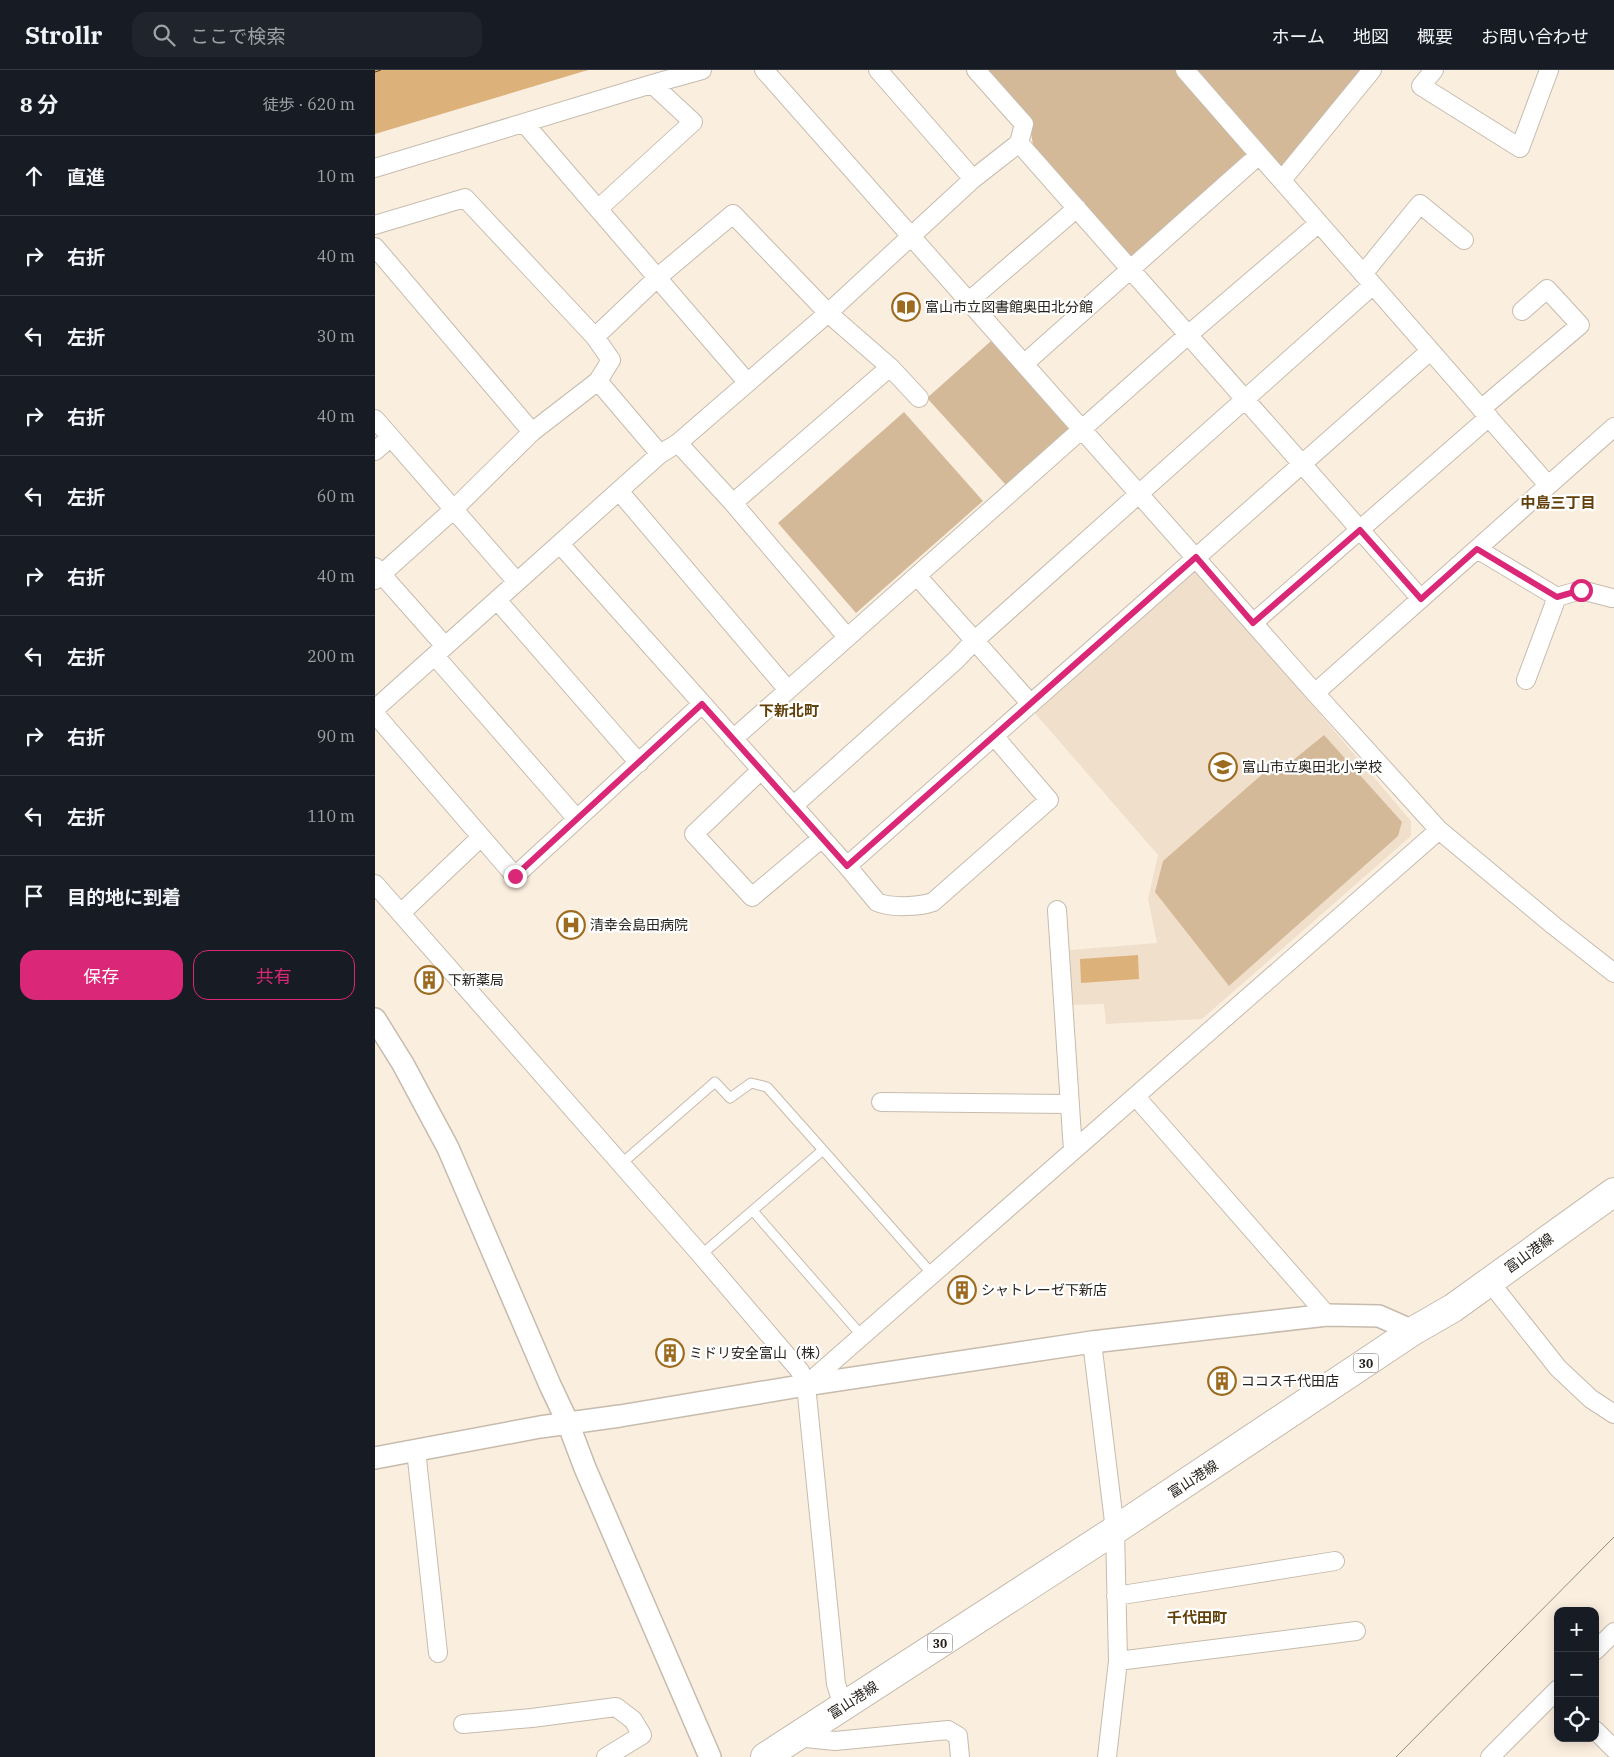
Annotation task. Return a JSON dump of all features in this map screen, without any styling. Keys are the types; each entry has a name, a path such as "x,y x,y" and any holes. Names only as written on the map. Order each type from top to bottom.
{"main road":[{"name":"富山港線","path":"765,1757 1115,1530 1413,1331 1453,1308 1614,1192"}],"street":[{"path":"375,168 702,70"},
{"path":"764,70 1315,693 1439,830 1614,973"},
{"path":"878,70 973,180"},
{"path":"375,709 660,454 678,442 827,313 973,180 1019,143 1024,124 977,70"},
{"path":"1185,70 1549,485"},
{"path":"1282,180 1372,70"},
{"path":"1434,70 1421,86 1520,148 1549,70"},
{"path":"598,209 693,122 652,84"},
{"path":"524,123 747,382"},
{"path":"1019,143 1421,599"},
{"path":"1025,363 1259,155"},
{"path":"375,225 465,198 595,338 611,360 597,381 532,432 454,509 377,574 577,819"},
{"path":"793,806 956,660 974,641 1245,399 1368,280 1420,204 1464,240"},
{"path":"969,301 1077,208"},
{"path":"595,338 658,277 733,214 827,313 890,367 919,398"},
{"path":"733,739 1188,334 1319,223"},
{"path":"375,248 532,432"},
{"path":"1253,623 1360,530 1581,326 1547,289 1522,312"},
{"path":"847,866 1430,351"},
{"path":"733,503 890,367"},
{"path":"597,381 660,454"},
{"path":"375,419 517,582"},
{"path":"1315,693 1614,427"},
{"path":"375,451 391,437"},
{"path":"678,442 733,503 847,637"},
{"path":"619,491 788,690"},
{"path":"560,544 877,902 884,905 924,905 933,902 1049,800 994,736"},
{"path":"1477,549 1557,597 1581,590 1612,598"},
{"path":"917,576 1031,704"},
{"path":"1526,680 1557,597"},
{"path":"497,600 639,763"},
{"path":"375,714 515,876 702,704"},
{"path":"761,770 694,834 752,897 822,838"},
{"path":"806,1385 1439,830"},
{"path":"401,913 481,837"},
{"path":"375,884 795,1363 806,1385 836,1684 843,1706"},
{"path":"1057,910 1073,1151"},
{"path":"375,1019 403,1064 448,1148 568,1424 585,1468 709,1757"},
{"path":"1136,1097 1327,1315"},
{"path":"881,1102 1070,1104"},
{"path":"1489,1282 1558,1368 1591,1398 1614,1414"},
{"path":"375,1458 806,1385 1092,1342 1327,1315 1379,1316 1413,1331"},
{"path":"1092,1342 1115,1530 1118,1661 1107,1757"},
{"path":"416,1450 438,1653"},
{"path":"1116,1596 1335,1562"},
{"path":"1118,1661 1356,1631"},
{"path":"1599,1647 1614,1632"},
{"path":"1490,1757 1554,1694"},
{"path":"463,1724 532,1718 616,1707 633,1720 642,1735 606,1757"},
{"path":"796,1737 835,1741 948,1730 958,1736 960,1757"},
{"path":"1599,1734 1614,1749"}],"lane":[{"path":"621,1164 715,1082 730,1098 751,1083 767,1087 932,1274"},
{"path":"701,1255 823,1150"},
{"path":"753,1211 862,1336"}],"shaded area":[{"path":"375,70 588,70 375,134"},
{"path":"985,70 1176,70 1249,154 1138,255 1129,255 1033,145 1029,121"},
{"path":"1195,70 1366,70 1287,166 1279,167"},
{"path":"991,341 1069,426 1068,432 1006,485 927,398"},
{"path":"904,412 983,501 856,613 778,523"},
{"name":"富山市立奥田北小学校","path":"1193,572 1201,574 1411,821 1411,836 1202,1019 1106,1024 1104,1004 1072,1005 1070,950 1157,943 1148,899 1158,855 1034,712"},
{"path":"1324,735 1402,822 1398,836 1229,986 1155,892 1163,861 1273,765 1286,766"},
{"path":"1138,955 1139,979 1081,983 1080,959"}],"ferry route":[{"path":"375,72 381,70"}],"tram line":[{"path":"1396,1757 1614,1537"}],"place":[{"name":"富山市立図書館奥田北分館","path":"906,307"},
{"name":"富山市立奥田北小学校","path":"1223,767"},
{"name":"清幸会島田病院","path":"571,925"},
{"name":"下新薬局","path":"429,980"},
{"name":"シャトレーゼ下新店","path":"962,1290"},
{"name":"ミドリ安全富山（株）","path":"670,1353"},
{"name":"ココス千代田店","path":"1222,1381"}],"district":[{"name":"中島三丁目","path":"1558,502"},
{"name":"下新北町","path":"789,710"},
{"name":"千代田町","path":"1197,1617"}],"route":[{"path":"515,876 702,704 847,866 1196,557 1253,623 1360,530 1421,599 1477,549 1557,597 1581,590"}]}
